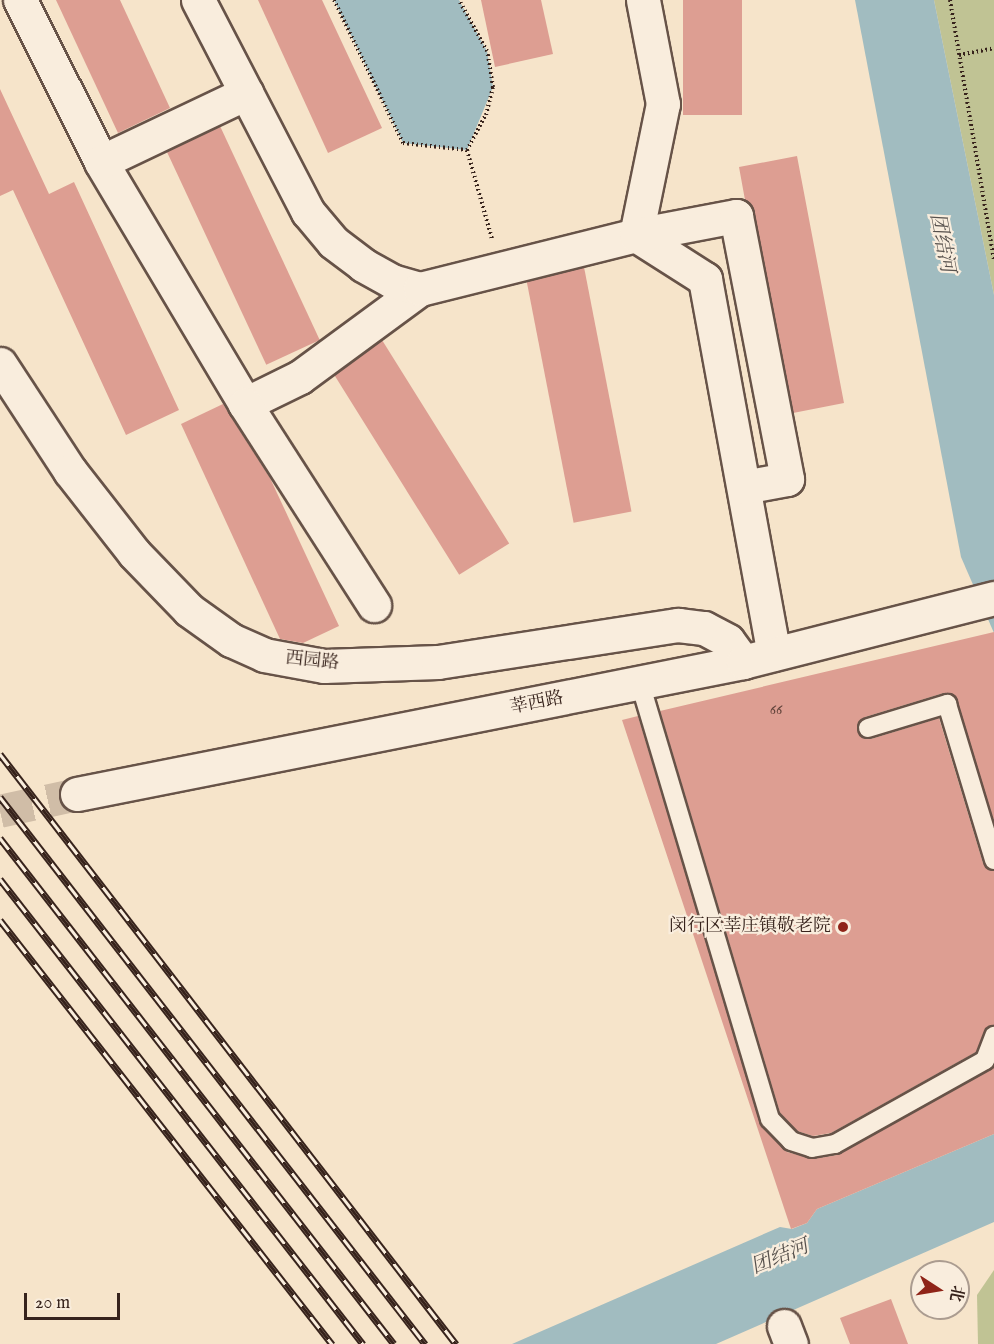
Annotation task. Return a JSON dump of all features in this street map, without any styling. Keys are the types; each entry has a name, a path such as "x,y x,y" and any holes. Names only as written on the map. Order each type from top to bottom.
{"street":[{"path":"20,0 101,162 245,404 374,605"},
{"path":"198,0 308,212 333,242 363,265 392,280 420,289"},
{"path":"636,235 663,104 643,0"},
{"path":"101,162 246,93"},
{"path":"245,404 300,378 420,289 636,235 736,216 787,479 744,487"},
{"path":"636,235 705,279 744,487 759,658"},
{"name":"西园路","path":"0,364 70,471 134,553 189,610 231,640 264,656 324,666 438,662 678,626 704,628 759,658"},
{"name":"莘西路","path":"78,794 759,658 994,598"}],"lane":[{"path":"640,683 770,1119 791,1141 812,1148 835,1144 985,1060 994,1036"},
{"path":"868,728 947,704 994,860"}],"path":[{"path":"334,0 403,143 467,150"},
{"path":"459,0 487,51 493,87 486,115 467,150 500,269"},
{"path":"950,0 994,261"},
{"path":"960,55 994,48"},
{"path":"987,220 994,218"}],"green space":[{"path":"934,0 994,0 994,295"},
{"path":"994,1270 994,1344 978,1344 977,1295"}],"water":[{"path":"334,0 459,0 487,51 493,87 467,150 403,143"},
{"name":"团结河","path":"855,0 934,0 994,295 994,633 961,557"},
{"name":"团结河","path":"994,1134 994,1222 716,1344 512,1344 780,1227 792,1229 807,1223 817,1209"}],"building":[{"path":"56,0 120,0 170,108 118,133"},
{"path":"258,0 322,0 382,128 328,153"},
{"path":"481,0 541,0 553,54 495,67"},
{"path":"683,0 742,0 742,115 683,115"},
{"path":"0,89 49,194 74,182 179,410 126,435 13,190 0,196"},
{"path":"220,126 320,340 266,365 167,151"},
{"path":"797,156 844,403 793,413 754,212 745,200 739,167"},
{"path":"584,267 632,511 574,523 526,278"},
{"path":"382,340 509,544 459,575 332,371"},
{"path":"223,404 270,478 339,626 303,643 280,639 181,424"},
{"name":"闵行区莘庄镇敬老院","path":"994,632 994,821 954,695 944,693 865,717 857,726 860,736 871,739 939,718 983,863 994,871 994,1025 984,1032 976,1052 831,1133 813,1136 797,1131 780,1113 660,711"},
{"path":"638,716 762,1127 787,1152 813,1159 837,1155 994,1066 994,1134 817,1209 807,1223 791,1229 622,720"},
{"path":"891,1299 908,1344 850,1344 840,1318"}],"tunnel":[{"path":"0,811 77,794"}],"railway":[{"path":"0,754 456,1344"},
{"path":"0,797 425,1344"},
{"path":"0,838 394,1344"},
{"path":"0,879 363,1344"},
{"path":"0,920 332,1344"}],"place":[{"name":"闵行区莘庄镇敬老院","path":"843,927"}]}
